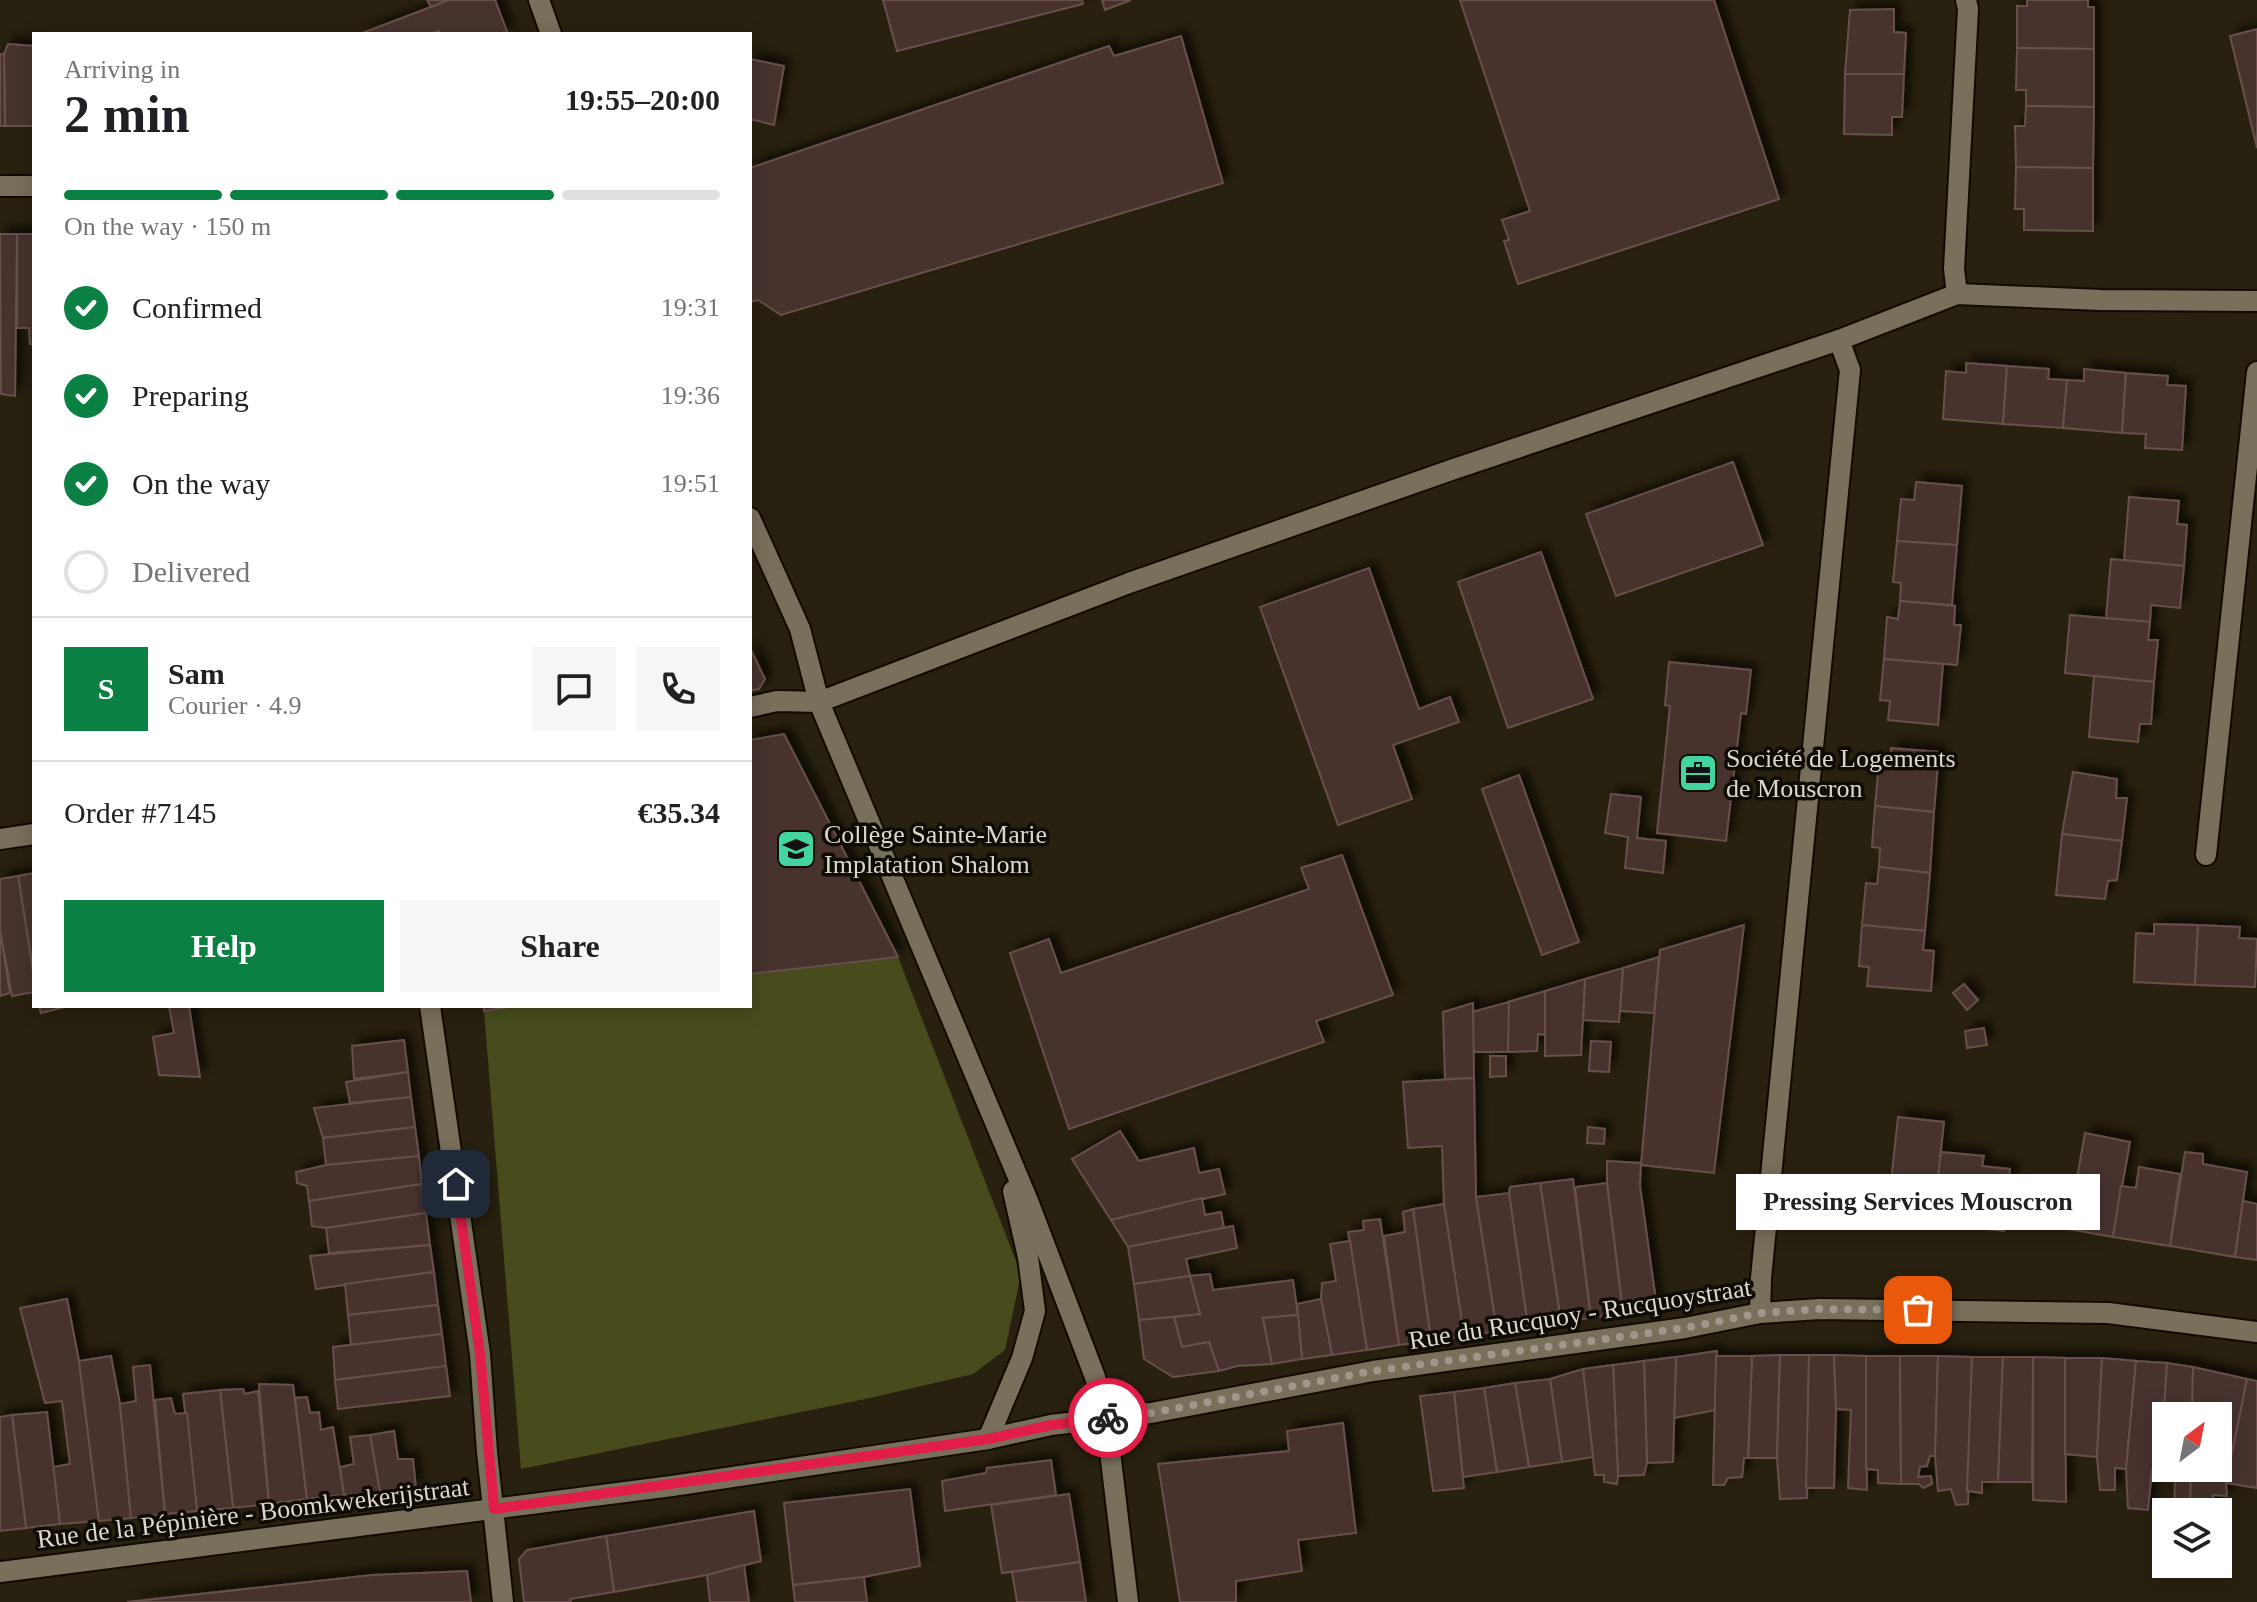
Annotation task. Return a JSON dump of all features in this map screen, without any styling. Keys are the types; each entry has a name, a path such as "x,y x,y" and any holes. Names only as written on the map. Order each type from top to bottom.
{"street":[{"path":"539,0 550,32"},
{"path":"1957,294 1954,269 1966,0"},
{"path":"0,186 32,186"},
{"path":"752,707 777,701 819,702 1129,583 1454,469 1839,340 1957,294 2101,300 2257,301"},
{"path":"1760,1313 1850,370 1839,340"},
{"path":"2206,855 2257,372"},
{"path":"752,522 800,629 819,702 1028,1201 1090,1363 1106,1418 1128,1602"},
{"path":"0,839 32,834"},
{"path":"430,1008 479,1341 503,1602"},
{"path":"988,1439 1022,1358 1035,1311 1028,1257 1001,1140"},
{"name":"Rue du Rucquoy - Rucquoystraat","path":"988,1439 1051,1425 1151,1413 1373,1371 1685,1328 1760,1313 1834,1309 2108,1313 2257,1332"},
{"name":"Rue de la Pépinière - Boomkwekerijstraat","path":"0,1572 494,1509 988,1439"}],"green space":[{"path":"898,957 1021,1274 1005,1350 973,1374 521,1469 484,1011 503,1008 752,1008 752,974"}],"building":[{"path":"427,0 449,0 431,7"},
{"path":"449,0 495,0 507,32 439,31 365,32"},
{"path":"883,0 1082,0 1083,4 897,51"},
{"path":"1102,0 1131,0 1105,10"},
{"path":"1460,0 1714,0 1779,199 1518,284 1504,241 1509,240 1502,220 1530,211"},
{"path":"2027,0 2088,0 2088,7 2094,7 2094,49 2017,48 2017,6 2027,6"},
{"path":"1894,9 1894,32 1906,33 1904,74 1845,74 1850,10"},
{"path":"2257,29 2257,148 2230,36"},
{"path":"1181,36 1223,183 781,315 758,300 752,302 752,167 1109,46 1114,56"},
{"path":"8,44 32,46 32,126 5,126 4,54"},
{"path":"2017,48 2094,49 2094,107 2026,106 2026,90 2016,90"},
{"path":"0,54 4,54 5,126 0,126"},
{"path":"752,59 784,66 774,125 752,120"},
{"path":"1845,74 1904,74 1902,117 1892,117 1892,135 1844,134"},
{"path":"2026,106 2094,107 2093,168 2016,167 2015,126 2025,126"},
{"path":"2016,167 2093,168 2093,231 2024,230 2024,209 2015,209"},
{"path":"0,234 17,234 15,396 1,394"},
{"path":"17,234 32,234 32,344 29,328 17,328"},
{"path":"1966,363 2007,366 2003,424 1943,419 1946,371 1966,373"},
{"path":"2007,366 2049,369 2048,379 2067,380 2063,428 2003,424"},
{"path":"2084,369 2126,373 2122,433 2063,428 2067,380 2084,381"},
{"path":"2126,373 2168,376 2167,385 2186,386 2182,450 2145,448 2146,434 2122,433"},
{"path":"1733,462 1763,545 1616,596 1586,514"},
{"path":"1916,482 1962,486 1957,545 1897,541 1901,499 1914,500"},
{"path":"2129,497 2179,501 2177,524 2187,525 2184,566 2124,560"},
{"path":"1897,541 1957,545 1952,605 1900,601 1901,583 1893,582"},
{"path":"1541,552 1593,699 1508,728 1458,582"},
{"path":"2111,559 2184,566 2180,608 2151,605 2150,622 2106,618"},
{"path":"1369,568 1419,709 1450,697 1459,722 1393,745 1412,799 1338,825 1260,607"},
{"path":"1900,601 1955,606 1954,625 1961,625 1957,665 1884,659 1887,617 1898,619"},
{"path":"2070,615 2150,622 2148,640 2158,640 2154,682 2065,673"},
{"path":"752,652 765,679 759,689 752,691"},
{"path":"1884,659 1943,664 1938,725 1888,720 1890,701 1880,700"},
{"name":"Société de Logements de Mouscron","path":"1669,662 1751,670 1746,714 1741,713 1726,841 1657,833 1670,706 1665,705"},
{"path":"2094,676 2154,682 2151,724 2140,724 2138,742 2089,737"},
{"name":"Collège Sainte-Marie Implatation Shalom","path":"784,734 898,957 752,974 752,740"},
{"path":"1891,748 1939,752 1934,812 1875,806 1879,764 1890,765"},
{"path":"2073,772 2117,779 2116,798 2127,798 2122,841 2062,834"},
{"path":"1519,775 1579,942 1542,955 1482,789"},
{"path":"1611,794 1641,797 1637,838 1666,841 1663,873 1625,868 1628,837 1605,833"},
{"path":"1875,806 1934,812 1930,873 1879,867 1880,848 1872,847"},
{"path":"2062,834 2122,841 2117,880 2108,881 2105,899 2056,895"},
{"path":"1342,855 1393,995 1316,1021 1324,1042 1069,1129 1010,953 1049,939 1061,973 1309,889 1301,868"},
{"path":"1879,867 1930,873 1925,931 1862,925 1866,883 1877,884"},
{"path":"32,873 32,964 18,876"},
{"path":"18,876 32,964 32,992 12,996 0,930 0,879"},
{"path":"2154,924 2198,925 2195,985 2134,982 2136,933 2154,934"},
{"path":"1744,925 1714,1173 1641,1165 1660,950"},
{"path":"1862,925 1925,931 1923,950 1934,951 1931,991 1867,986 1869,967 1859,966"},
{"path":"2198,925 2240,927 2239,938 2257,939 2255,987 2195,985"},
{"path":"0,930 10,993 0,996"},
{"path":"1659,957 1654,1013 1620,1011 1623,968"},
{"path":"1623,968 1619,1022 1583,1020 1585,979"},
{"path":"1585,979 1581,1055 1545,1056 1545,991"},
{"path":"1964,984 1978,1000 1967,1010 1953,993"},
{"path":"1545,991 1545,1035 1538,1034 1537,1051 1508,1052 1508,1002"},
{"path":"1509,1002 1508,1052 1473,1052 1472,1012"},
{"path":"1473,1003 1474,1078 1445,1079 1443,1012"},
{"path":"40,1008 61,1008 41,1013"},
{"path":"169,1008 189,1008 200,1077 159,1075 153,1037 174,1033"},
{"path":"1984,1028 1987,1045 1967,1048 1965,1031"},
{"path":"404,1040 408,1072 354,1079 352,1046"},
{"path":"1591,1041 1611,1042 1609,1072 1589,1071"},
{"path":"1490,1056 1506,1056 1506,1076 1490,1077"},
{"path":"408,1072 411,1097 350,1103 346,1082"},
{"path":"1474,1078 1476,1197 1497,1331 1464,1336 1444,1204 1442,1146 1408,1148 1403,1082"},
{"path":"411,1097 415,1127 323,1138 314,1108"},
{"path":"1898,1117 1944,1122 1933,1223 1887,1218"},
{"path":"415,1127 419,1156 326,1165 323,1138"},
{"path":"1588,1127 1605,1129 1604,1144 1587,1143"},
{"path":"1120,1131 1139,1161 1194,1148 1199,1173 1219,1169 1225,1194 1111,1220 1072,1159"},
{"path":"2085,1133 2130,1142 2113,1237 2068,1229"},
{"path":"1941,1152 1984,1156 1982,1166 2010,1169 2004,1231 1933,1223"},
{"path":"2185,1152 2203,1154 2203,1164 2247,1172 2235,1257 2170,1246"},
{"path":"419,1156 422,1184 309,1201 307,1186 297,1183 296,1172 326,1165"},
{"path":"1607,1161 1641,1163 1640,1186 1657,1308 1623,1313"},
{"path":"2139,1167 2180,1174 2170,1246 2113,1237 2121,1186 2136,1188"},
{"path":"1573,1179 1591,1318 1561,1322 1540,1183"},
{"path":"1540,1183 1561,1322 1528,1327 1509,1193 1510,1187"},
{"path":"1607,1183 1623,1313 1591,1318 1575,1187"},
{"path":"422,1184 426,1213 326,1228 312,1226 309,1201"},
{"path":"1509,1193 1528,1327 1497,1331 1476,1197"},
{"path":"1202,1198 1205,1215 1221,1212 1224,1228 1128,1247 1111,1220"},
{"path":"2243,1201 2257,1204 2257,1260 2235,1257"},
{"path":"1444,1204 1464,1336 1431,1341 1413,1209"},
{"path":"1413,1209 1431,1341 1399,1345 1384,1236 1405,1232 1403,1212"},
{"path":"426,1213 430,1245 329,1253 326,1228"},
{"path":"1380,1219 1399,1345 1367,1350 1348,1232 1364,1230 1363,1221"},
{"path":"1233,1226 1237,1248 1186,1259 1190,1276 1134,1284 1128,1247"},
{"path":"1350,1241 1367,1350 1332,1355 1321,1299 1322,1283 1336,1281 1330,1244"},
{"path":"430,1245 434,1272 316,1289 310,1256"},
{"path":"434,1272 438,1305 348,1315 345,1284"},
{"path":"1210,1274 1213,1290 1293,1280 1298,1315 1263,1318 1272,1364 1237,1366 1219,1371 1209,1342 1182,1347 1174,1317 1200,1314 1190,1276"},
{"path":"1190,1276 1200,1314 1139,1320 1134,1284"},
{"path":"67,1299 79,1361 99,1521 60,1524 53,1467 70,1464 62,1401 45,1403 20,1308"},
{"path":"1321,1299 1332,1355 1302,1359 1297,1304"},
{"path":"438,1305 442,1334 351,1345 348,1315"},
{"path":"1298,1315 1302,1359 1272,1364 1263,1318"},
{"path":"1174,1317 1182,1347 1209,1342 1219,1371 1173,1377 1144,1359 1139,1320"},
{"path":"442,1334 446,1366 335,1380 333,1347"},
{"path":"1717,1351 1716,1410 1674,1418 1676,1357"},
{"path":"1780,1355 1777,1458 1748,1458 1752,1356"},
{"path":"1780,1355 1809,1355 1807,1498 1780,1499 1777,1458"},
{"path":"1809,1355 1834,1355 1834,1488 1806,1488"},
{"path":"1834,1355 1866,1356 1867,1490 1848,1488 1851,1410 1836,1409"},
{"path":"111,1356 120,1404 131,1518 99,1521 79,1361"},
{"path":"1716,1356 1752,1356 1748,1458 1744,1458 1742,1477 1728,1478 1724,1485 1713,1485"},
{"path":"1866,1356 1900,1356 1901,1484 1878,1483 1878,1470 1866,1469"},
{"path":"1900,1356 1938,1356 1935,1456 1930,1456 1927,1466 1920,1467 1918,1477 1931,1476 1932,1484 1923,1488 1919,1484 1901,1484"},
{"path":"1938,1356 1972,1357 1968,1504 1956,1505 1951,1489 1938,1491 1935,1456"},
{"path":"1676,1357 1673,1462 1647,1463 1644,1361"},
{"path":"1972,1357 2003,1357 1998,1482 1982,1482 1982,1493 1967,1491"},
{"path":"2003,1357 2033,1357 2032,1482 1998,1482"},
{"path":"2033,1357 2065,1358 2066,1502 2033,1500"},
{"path":"2065,1358 2102,1358 2097,1457 2065,1454"},
{"path":"2102,1358 2136,1361 2126,1469 2115,1468 2115,1490 2100,1490 2097,1457"},
{"path":"1644,1361 1647,1463 1644,1475 1618,1476 1613,1365"},
{"path":"2136,1361 2167,1363 2164,1402 2152,1402 2152,1470 2148,1510 2128,1508 2126,1469"},
{"path":"2167,1363 2193,1367 2192,1402 2164,1402"},
{"path":"150,1365 165,1514 131,1518 120,1404 136,1401 133,1367"},
{"path":"1613,1365 1617,1484 1604,1482 1604,1475 1595,1475 1583,1369"},
{"path":"446,1366 450,1396 338,1409 335,1380"},
{"path":"2193,1367 2247,1379 2232,1453 2232,1402 2192,1402"},
{"path":"1583,1369 1593,1457 1562,1462 1550,1379"},
{"path":"1550,1379 1562,1462 1529,1467 1515,1383"},
{"path":"2247,1379 2257,1381 2257,1488 2226,1483 2232,1482 2232,1453"},
{"path":"1515,1383 1529,1467 1497,1472 1484,1388"},
{"path":"259,1384 293,1385 307,1499 269,1504"},
{"path":"1484,1388 1497,1472 1463,1477 1454,1392"},
{"path":"243,1389 245,1394 258,1391 269,1504 233,1508 220,1390"},
{"path":"220,1390 233,1508 197,1511 183,1394"},
{"path":"1454,1392 1464,1488 1433,1491 1420,1396"},
{"path":"307,1397 310,1413 319,1412 321,1430 333,1427 344,1495 307,1499 295,1398"},
{"path":"171,1398 175,1414 187,1413 197,1511 165,1514 155,1400"},
{"path":"47,1412 60,1524 26,1528 12,1415"},
{"path":"12,1415 26,1528 0,1531 0,1417"},
{"path":"1343,1423 1356,1533 1298,1540 1302,1571 1236,1581 1236,1602 1180,1602 1158,1464 1289,1451 1287,1431"},
{"path":"394,1431 398,1459 413,1459 416,1488 380,1492 370,1435"},
{"path":"370,1435 380,1492 344,1495 340,1467 354,1464 350,1437"},
{"path":"1051,1460 1056,1495 945,1511 942,1481 986,1473 987,1468"},
{"path":"2175,1482 2191,1482 2190,1498 2174,1498"},
{"path":"2191,1482 2226,1482 2227,1496 2190,1498"},
{"path":"910,1489 920,1566 864,1577 793,1585 784,1503"},
{"path":"1069,1494 1080,1562 1002,1573 991,1505"},
{"path":"754,1511 761,1561 707,1575 614,1592 606,1536"},
{"path":"606,1536 614,1592 570,1599 571,1602 524,1602 519,1559 527,1550"},
{"path":"1080,1562 1086,1602 1017,1602 1012,1572"},
{"path":"744,1565 749,1602 710,1602 707,1575"},
{"path":"467,1571 471,1602 127,1602 372,1575"},
{"path":"864,1577 867,1602 795,1602 793,1585"}],"way so far":[{"path":"1108,1418 1151,1413 1373,1371 1685,1328 1760,1313 1820,1309 1918,1310"}],"place":[{"name":"Société de Logements de Mouscron","path":"1698,773"},
{"name":"Collège Sainte-Marie Implatation Shalom","path":"796,849"},
{"name":"Pressing Services Mouscron","path":"1918,1310"}],"route":[{"path":"456,1184 474,1302 494,1509 672,1486 1108,1418"}]}
